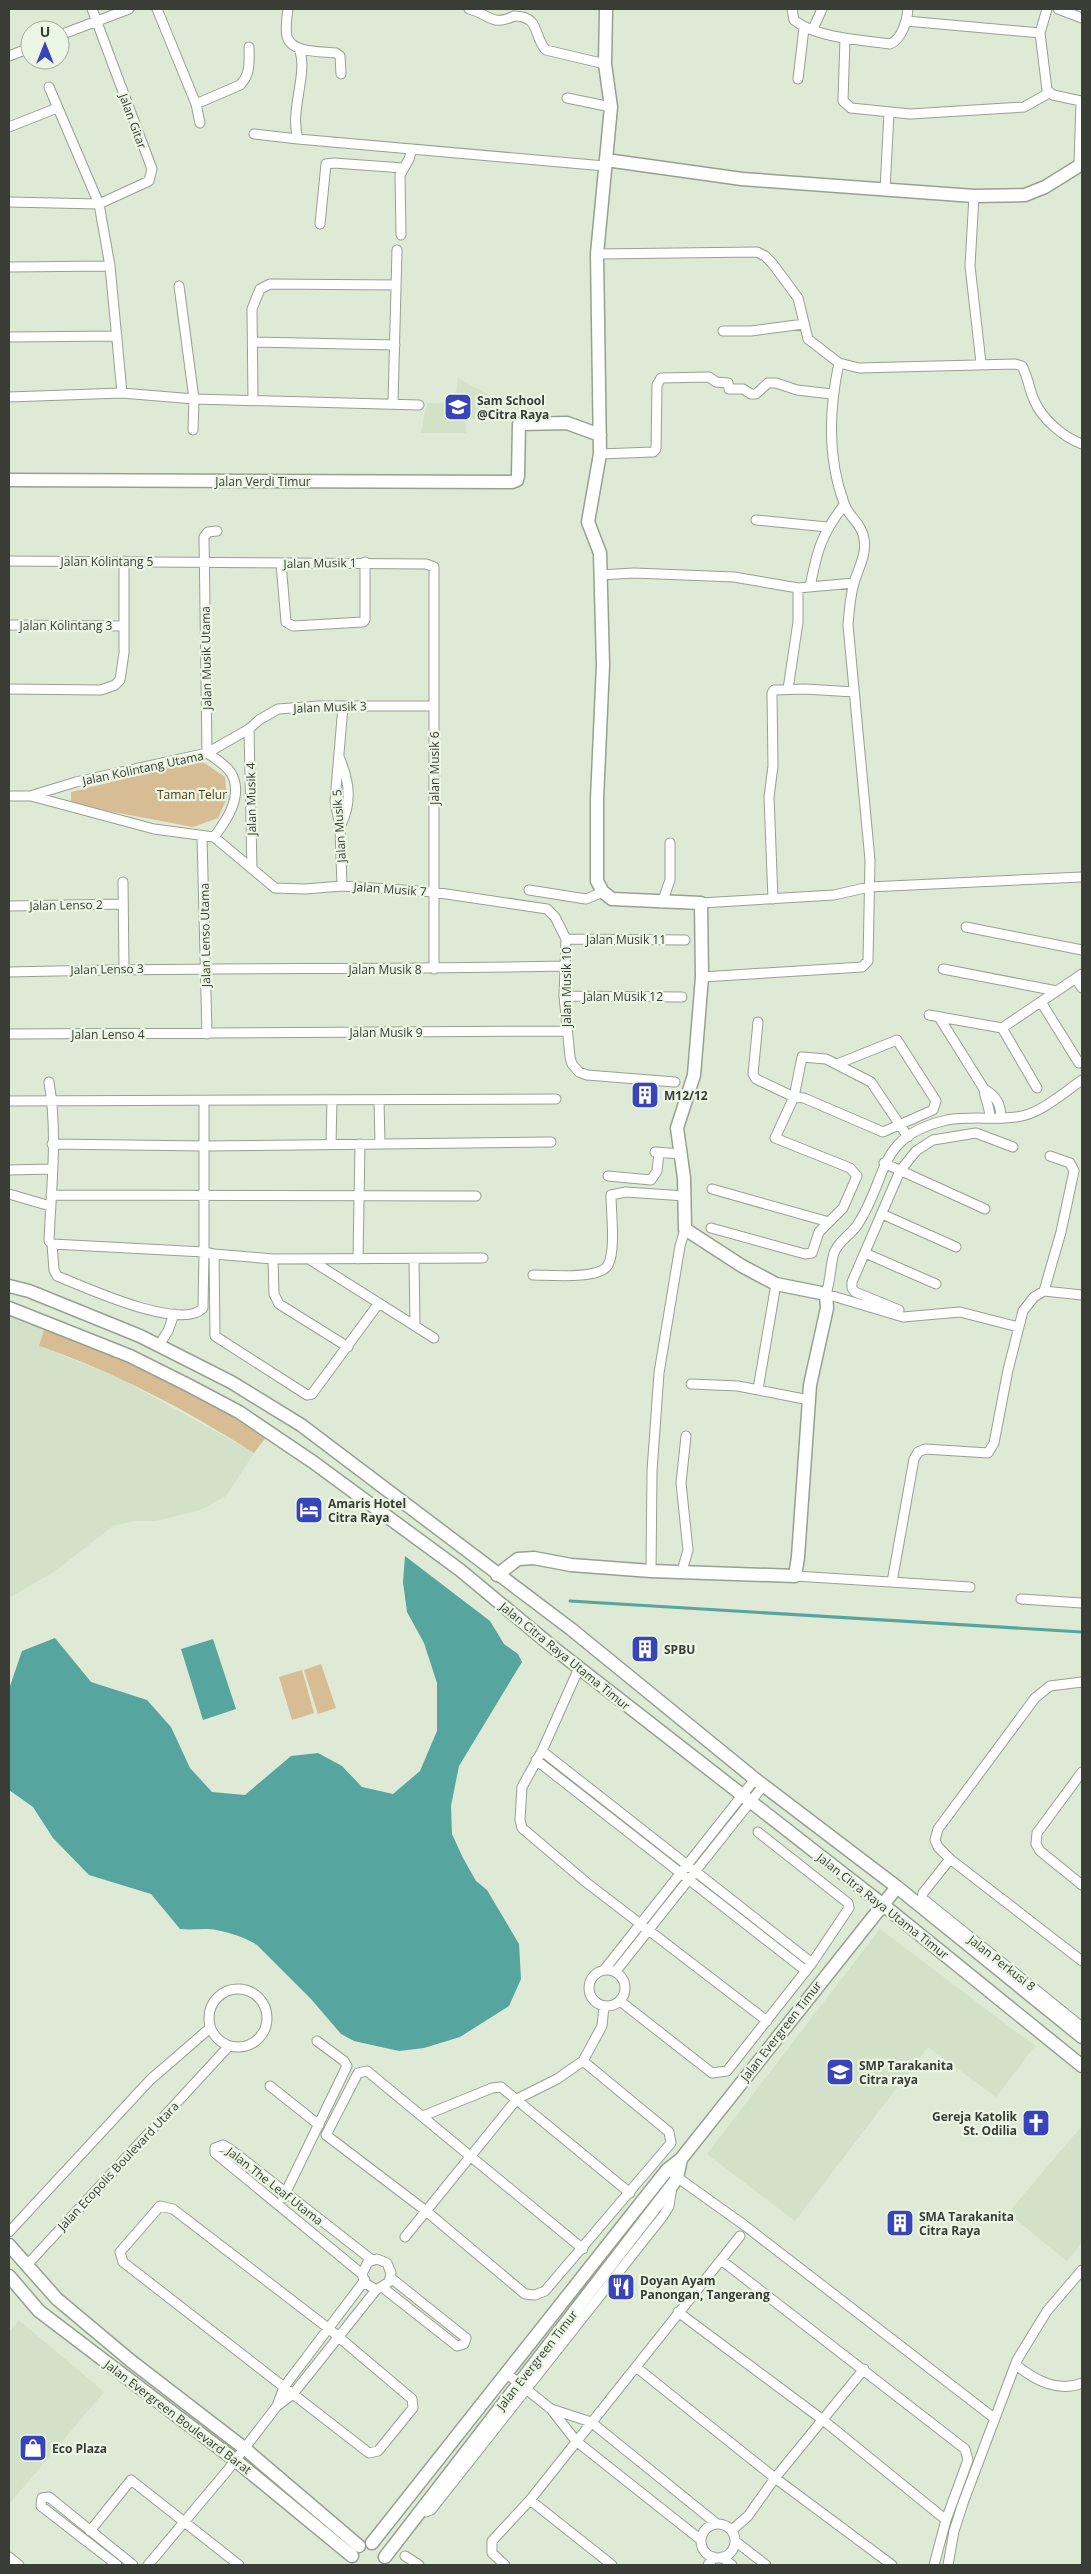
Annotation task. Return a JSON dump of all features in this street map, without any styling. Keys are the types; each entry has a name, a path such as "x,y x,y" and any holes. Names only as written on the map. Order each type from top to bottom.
{"street":[{"name":"Jalan Gitar","path":"9,202 99,204 149,180 152,169 92,9"},
{"path":"70,31 130,9"},
{"path":"157,9 196,104 200,123"},
{"path":"288,9 287,37 290,43 299,49 336,53 342,63 342,74"},
{"path":"469,9 478,11 495,21 505,22 514,16 528,18 546,50 606,64"},
{"path":"606,9 606,64 611,106 597,254 600,454 588,522 600,553 603,665 597,799 597,882 603,892 612,899 662,903 701,903 834,895 869,887 1082,877"},
{"path":"792,9 794,20 809,29 845,38 890,44 894,42 906,21 908,9"},
{"path":"798,80 809,29 822,9"},
{"path":"1047,9 1040,33 1049,94"},
{"path":"1058,9 1082,18"},
{"path":"906,21 1040,33"},
{"path":"254,134 412,149 606,163 742,179 974,196 1025,195 1036,191 1080,165 1082,101 1049,94 1024,107 889,113 851,108 842,101 845,38"},
{"path":"196,104 240,85 246,80 250,68 249,48"},
{"path":"298,139 294,118 301,61 299,49"},
{"path":"48,87 99,204 110,266 122,393"},
{"path":"567,98 611,106"},
{"path":"9,127 58,108"},
{"path":"885,190 889,113"},
{"path":"401,235 400,175 412,149"},
{"path":"320,224 326,164 403,168"},
{"path":"974,196 970,266 980,363"},
{"path":"393,403 397,250"},
{"path":"597,254 757,252 765,256 772,263 798,298 808,339 813,345 839,362 859,368 980,363 1022,366 1034,402 1045,417 1070,440 1082,444"},
{"path":"9,267 110,266"},
{"path":"253,400 252,309 260,289 270,284 396,285"},
{"path":"179,286 194,399 193,430"},
{"path":"723,330 751,330 804,324"},
{"path":"9,337 117,336"},
{"path":"253,342 395,345"},
{"path":"702,977 783,973 866,965 870,951 870,860 848,625 854,584 863,556 865,541 862,527 844,505 831,449 832,394 839,362"},
{"path":"600,454 653,452 656,449 657,385 660,378 709,377 716,382 728,383 728,389 743,389 751,394 756,394 768,383 776,383 797,390 832,394"},
{"path":"9,397 122,393 194,399 419,404"},
{"name":"Jalan Verdi Timur","path":"9,480 483,482 517,480 519,424 567,423 600,435"},
{"path":"810,587 816,556 827,527 844,505"},
{"path":"756,520 827,527"},
{"name":"Jalan Musik Utama","path":"208,753 205,533 216,531"},
{"name":"Jalan Kolintang 5","path":"9,561 205,563"},
{"path":"9,689 101,690 115,685 120,680 124,653 124,561"},
{"path":"281,564 286,622 293,626 363,622 365,562"},
{"name":"Jalan Musik 1","path":"205,563 365,562 426,564 434,567"},
{"name":"Jalan Musik 6","path":"434,567 434,969"},
{"path":"600,575 634,572 734,577 798,588 854,584"},
{"path":"788,689 798,622 798,588"},
{"name":"Jalan Kolintang 3","path":"9,625 123,626"},
{"path":"773,899 769,797 773,766 772,693 774,690 788,689 854,692"},
{"name":"Jalan Musik 3","path":"208,753 278,709 343,706 434,706"},
{"name":"Jalan Musik 5","path":"342,886 340,827 335,801 340,760 343,706"},
{"name":"Jalan Musik 4","path":"249,729 252,869"},
{"name":"Jalan Kolintang Utama","path":"9,796 30,796 154,829 202,837 214,837 226,822 234,805 232,774 208,753 76,782 30,796"},
{"path":"340,760 347,778 350,799 340,827"},
{"name":"Jalan Lenso Utama","path":"202,837 207,1034"},
{"name":"Jalan Musik 7","path":"214,837 275,888 305,889 342,886 433,892 546,910 556,917 566,939"},
{"path":"662,903 670,880 670,842"},
{"path":"123,882 124,968"},
{"path":"529,890 586,899 593,898 603,892"},
{"path":"652,1571 652,1471 659,1373 680,1246 685,1229 685,1196 677,1128 694,1075 702,977 701,903"},
{"name":"Jalan Lenso 2","path":"9,906 123,904"},
{"path":"966,927 1082,950"},
{"name":"Jalan Musik 11","path":"566,939 685,940"},
{"name":"Jalan Musik 10","path":"566,939 564,996 566,1031 572,1064 579,1072 587,1075 675,1082"},
{"name":"Jalan Musik 8","path":"206,968 434,969 564,966"},
{"name":"Jalan Lenso 3","path":"9,972 124,968 206,968"},
{"path":"943,969 1058,991"},
{"path":"929,1016 1002,1028 1079,976 1082,988"},
{"name":"Jalan Musik 12","path":"564,996 682,996"},
{"path":"1041,1002 1079,1063"},
{"path":"939,1017 984,1089 993,1095 1001,1107 1001,1118"},
{"path":"758,1022 753,1074 756,1079 794,1097 804,1098 883,1132 933,1110 936,1101 897,1040 837,1064"},
{"path":"1002,1028 1037,1088"},
{"name":"Jalan Musik 9","path":"207,1034 566,1031"},
{"name":"Jalan Lenso 4","path":"9,1034 207,1034"},
{"path":"711,1228 805,1254 812,1253 819,1232 843,1208 856,1176 850,1168 776,1138 794,1097 802,1057 826,1059 871,1082 908,1136"},
{"path":"795,1576 809,1400 816,1355 827,1308 826,1294 838,1243 857,1225 884,1163 901,1141 921,1128 949,1120 1018,1117 1040,1108 1082,1080"},
{"path":"49,1082 52,1100 49,1241 52,1244 56,1276 140,1307 174,1314 194,1314 202,1308 204,1101"},
{"path":"984,1089 985,1098 990,1108 990,1118"},
{"path":"9,1101 556,1099"},
{"path":"331,1144 332,1100"},
{"path":"379,1100 380,1144"},
{"path":"899,1310 855,1292 852,1288 900,1171 916,1151 933,1140 976,1133 1013,1147"},
{"path":"52,1144 204,1146 551,1142"},
{"path":"358,1259 360,1144"},
{"path":"608,1176 651,1180 657,1171 657,1152 681,1154"},
{"path":"892,1582 914,1459 918,1452 925,1450 984,1454 991,1450 1018,1327 1023,1311 1034,1297 1044,1290 1061,1232 1074,1171 1070,1163 1050,1156"},
{"path":"884,1163 985,1209"},
{"path":"9,1170 52,1169"},
{"path":"712,1190 828,1222"},
{"path":"533,1275 590,1274 602,1271 608,1265 611,1255 611,1195 626,1192 685,1196"},
{"path":"9,1194 50,1206"},
{"path":"51,1195 476,1196"},
{"path":"882,1214 956,1247"},
{"path":"685,1229 742,1266 776,1284 826,1294 902,1317 960,1312 1018,1327"},
{"path":"52,1244 204,1252 273,1259 414,1260 483,1258"},
{"path":"865,1253 936,1284"},
{"path":"214,1254 214,1332 219,1339 307,1395 315,1392 379,1303"},
{"path":"308,1258 434,1338"},
{"path":"273,1259 274,1294 279,1304 348,1347"},
{"path":"414,1260 415,1325"},
{"path":"758,1389 776,1284"},
{"name":"Jalan Citra Raya Utama Timur","path":"9,1286 38,1295 159,1345 231,1382 285,1414 350,1460 383,1488 571,1629 759,1782 897,1887 1082,2037"},
{"path":"1044,1290 1082,1295"},
{"name":"Jalan Citra Raya Utama Timur","path":"9,1308 130,1356 240,1412 313,1462 460,1570 579,1668 882,1904 1082,2066"},
{"path":"159,1345 168,1331 174,1314"},
{"path":"691,1384 758,1389 809,1400"},
{"path":"682,1571 688,1550 681,1483 686,1436"},
{"path":"369,1504 383,1488"},
{"path":"497,1575 518,1559 534,1558 571,1565 652,1571 795,1576 970,1587"},
{"path":"1021,1600 1082,1602"},
{"path":"579,1668 542,1751 522,1787 520,1820 522,1828 580,1877 767,2021"},
{"path":"1082,1682 1050,1686 1035,1698 938,1829 935,1840 938,1847 950,1859 1082,1961"},
{"path":"637,1713 651,1694"},
{"path":"542,1751 812,1963"},
{"path":"536,1760 806,1971"},
{"path":"1082,1772 1037,1833 1036,1844 1040,1851 1082,1885"},
{"path":"616,1971 689,1879 759,1782"},
{"path":"616,1971 625,1984 624,1996 616,2004 604,2006 593,2000 589,1989 592,1978 604,1970 681,1873 747,1798"},
{"path":"620,2001 712,2073 727,2071 812,1963 847,1915 849,1908 848,1903 758,1832"},
{"name":"Jalan Perkusi 8","path":"950,1859 923,1893 922,1898 1082,2027"},
{"name":"Jalan Evergreen Timur","path":"385,2561 421,2509 524,2386 672,2177 681,2159 897,1887"},
{"path":"604,1970 616,1971"},
{"path":"238,1988 252,1992 263,2002 267,2016 265,2030 256,2041 243,2047 229,2046 217,2039 210,2028 208,2014 213,2001 224,1992 238,1988"},
{"path":"406,2236 517,2099 557,2079 583,2060 602,2026 604,2006"},
{"path":"1046,2036 1060,2019"},
{"path":"9,2232 150,2080 210,2028"},
{"path":"278,2204 285,2194 347,2066 344,2060 317,2041"},
{"name":"Jalan Ecopolis Boulevard Utara","path":"10,2281 27,2265 229,2046"},
{"path":"583,2060 669,2132 671,2143 584,2249 545,2291 535,2295 525,2294 426,2211 326,2135 358,2073 368,2071 584,2249"},
{"path":"270,2086 319,2124"},
{"path":"423,2116 496,2087 501,2087 630,2193"},
{"name":"Jalan The Leaf Utama","path":"364,2277 215,2153 215,2148 223,2144 372,2260"},
{"path":"672,2177 744,2225 994,2418"},
{"name":"Jalan Evergreen Timur","path":"359,2553 506,2373 672,2177"},
{"path":"160,2206 173,2209 328,2328 412,2399 414,2405 410,2413 378,2451 369,2453 123,2262 120,2252 160,2206"},
{"path":"505,2565 492,2553 492,2541 530,2500 740,2236"},
{"name":"Jalan Evergreen Boulevard Barat","path":"9,2245 58,2299 131,2361 244,2448 359,2553"},
{"path":"377,2259 387,2263 390,2268 391,2278 466,2338 464,2344 457,2346 379,2289 365,2283 364,2277 365,2266 372,2260 377,2259"},
{"path":"721,2260 864,2369 968,2453 968,2460 946,2520 934,2565"},
{"path":"948,2565 954,2531 994,2418 1016,2365 1047,2312 1082,2270"},
{"path":"277,2406 284,2386 364,2277"},
{"path":"148,2565 277,2406 293,2394 379,2289 391,2278"},
{"name":"Jalan Evergreen Boulevard Barat","path":"10,2281 50,2321 359,2553"},
{"path":"678,2312 823,2420 946,2520"},
{"path":"1016,2365 1034,2379 1057,2386 1082,2383"},
{"path":"636,2367 776,2478 892,2565"},
{"path":"732,2530 748,2516 776,2478 864,2369"},
{"path":"506,2373 551,2410 576,2441 701,2540 704,2550 732,2565"},
{"path":"551,2410 591,2422 717,2524"},
{"path":"90,2530 131,2480 239,2565"},
{"path":"117,2565 41,2506 42,2498 49,2497 133,2565"},
{"path":"530,2500 612,2565"},
{"path":"701,2540 708,2527 717,2524 723,2524 732,2530 735,2541 732,2551 718,2557 708,2565"},
{"path":"735,2541 766,2565"},
{"name":"Jalan Evergreen Timur","path":"359,2553 380,2548 385,2561"},
{"path":"405,2556 415,2564"},
{"path":"9,2557 19,2565"}],"shaded area":[{"name":"Sam School @Citra Raya","path":"458,378 487,394 491,419 465,419 466,433 421,433 427,403 454,404"},
{"path":"9,1310 46,1323 39,1346 119,1378 254,1453 226,1496 200,1510 156,1521 134,1521 113,1526 55,1571 9,1598"},
{"name":"SMP Tarakanita Citra raya","path":"880,1929 1035,2046 996,2097 928,2047 795,2221 707,2154"},
{"path":"1082,2126 1082,2242 1067,2261 1008,2213"},
{"name":"Eco Plaza","path":"19,2320 104,2392 9,2504 9,2332"}],"green space":[{"name":"Taman Telur","path":"200,760 225,777 227,798 218,818 193,827 71,804 71,792"},
{"path":"46,1323 130,1356 270,1432 254,1453 150,1393 68,1356 39,1346"},
{"path":"321,1664 336,1708 318,1714 304,1670"},
{"path":"302,1670 314,1713 292,1720 279,1677"}],"water":[{"path":"405,1556 490,1621 504,1644 518,1654 522,1662 459,1766 451,1806 452,1834 463,1858 476,1881 487,1890 519,1944 521,1979 509,2006 460,2037 424,2048 399,2051 354,2041 341,2034 311,1999 252,1942 220,1931 180,1929 151,1894 89,1875 53,1838 33,1807 9,1790 9,1689 22,1651 55,1638 91,1682 147,1700 171,1727 190,1768 212,1792 245,1795 291,1756 318,1753 342,1766 362,1787 393,1794 420,1771 437,1731 437,1683 424,1643 407,1612 403,1582"},
{"path":"213,1639 236,1709 203,1720 181,1649"}],"waterway":[{"path":"570,1601 1082,1632"}],"place":[{"name":"Sam School @Citra Raya","path":"458,407"},
{"name":"M12/12","path":"645,1095"},
{"name":"Amaris Hotel Citra Raya","path":"309,1510"},
{"name":"SPBU","path":"645,1649"},
{"name":"SMP Tarakanita Citra raya","path":"840,2072"},
{"name":"Gereja Katolik St. Odilia","path":"1036,2123"},
{"name":"SMA Tarakanita Citra Raya","path":"900,2223"},
{"name":"Doyan Ayam Panongan, Tangerang","path":"621,2287"},
{"name":"Eco Plaza","path":"33,2448"}]}
